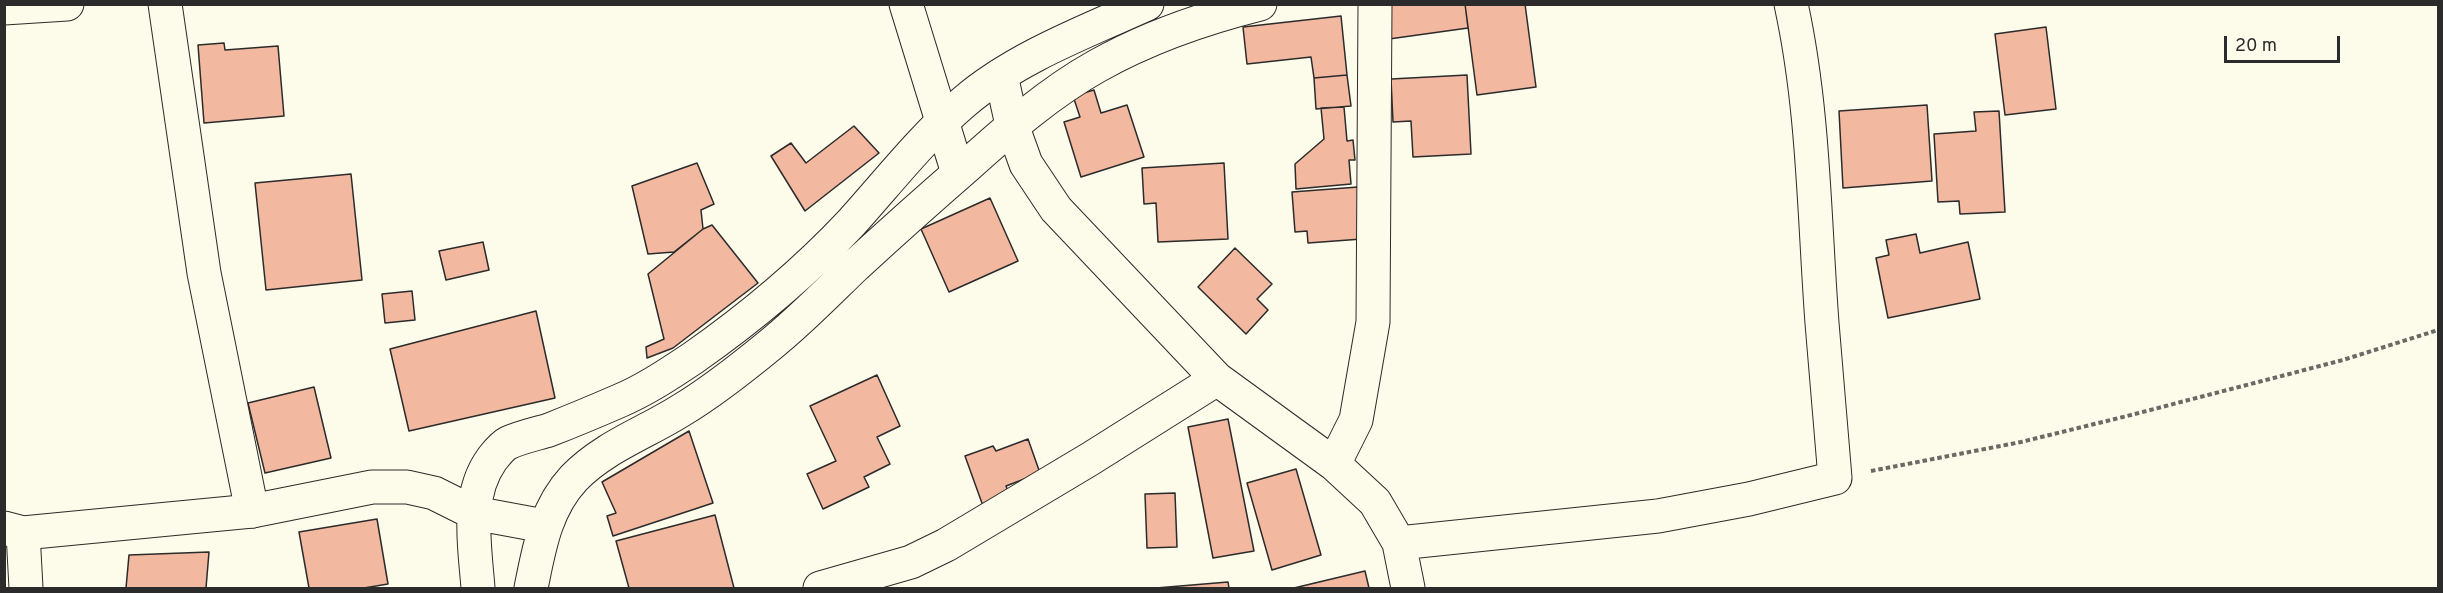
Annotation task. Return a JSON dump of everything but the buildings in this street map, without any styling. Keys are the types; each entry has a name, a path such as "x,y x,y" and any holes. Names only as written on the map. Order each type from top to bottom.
{"street":[{"path":"4,8 67,4"},
{"path":"165,4 204,273 252,511"},
{"path":"906,4 958,173"},
{"path":"477,588 473,548 474,513 483,476 491,460 506,444 550,429 650,386 717,341 801,273 850,224 923,140 965,101 1001,75 1068,39 1148,4"},
{"path":"531,588 544,526 560,497 574,478 597,458 625,440 682,410 772,344 1012,125 1049,96 1107,61 1144,43 1202,21 1260,4"},
{"path":"1334,464 1356,420 1373,322 1375,4"},
{"path":"1399,543 1658,516 1749,499 1835,478 1822,322 1810,128 1801,49 1791,4"},
{"path":"1001,75 1012,125 1026,164 1056,209 1217,379 1334,464 1375,502 1399,543 1408,588"},
{"path":"820,588 910,562 946,545 1217,379"},
{"path":"18,580 14,530 252,511 372,487 407,487 434,493 474,513 544,526"}],"path":[{"path":"1835,478 2020,442 2332,363 2439,330"}]}
